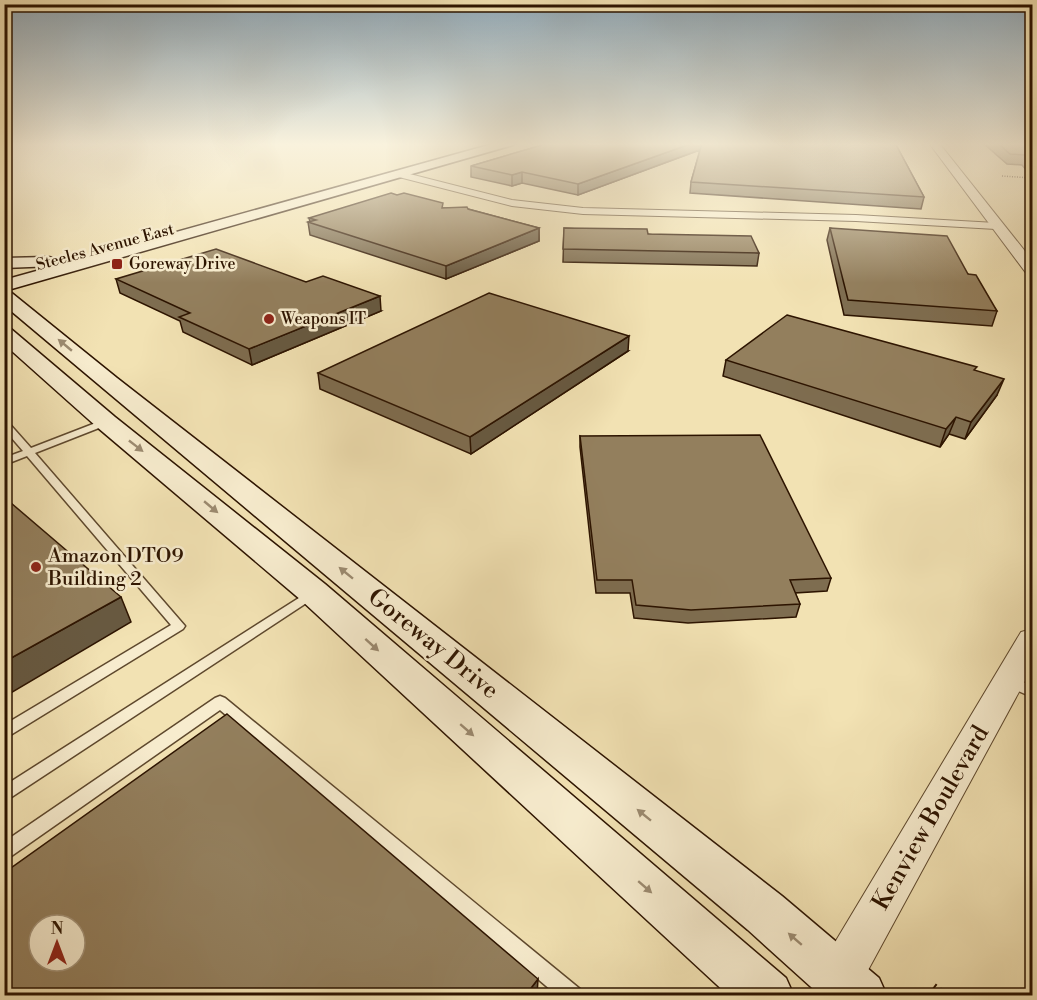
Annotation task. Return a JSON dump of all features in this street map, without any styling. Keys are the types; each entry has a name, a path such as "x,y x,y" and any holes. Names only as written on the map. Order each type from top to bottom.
{"main road":[{"name":"Steeles Avenue East","path":"7,299 48,262 312,190"},
{"name":"Steeles Avenue East","path":"7,299 75,266 343,190"},
{"path":"4,263 48,262"},
{"name":"Goreway Drive","path":"7,299 106,422 313,592 768,996"},
{"name":"Goreway Drive","path":"7,299 755,905 843,989"}],"street":[{"path":"460,190 512,203 583,211 856,218 996,226"},
{"path":"969,190 1032,270"},
{"name":"Kenview Boulevard","path":"843,989 1021,687 1032,640"}],"lane":[{"path":"4,462 106,422"},
{"path":"4,423 31,451 179,626 4,733"},
{"path":"4,795 313,592"},
{"path":"4,852 220,702 573,996"}],"path":[{"path":"934,986 947,996"}],"building":[{"path":"810,190 920,190 924,197"},
{"path":"391,193 397,195 404,193 443,203 442,208 467,207 539,228 446,266 308,222 316,220 309,218"},
{"path":"564,228 647,229 648,234 751,236 759,253 563,249"},
{"path":"830,228 947,236 968,274 976,275 997,311 848,300"},
{"name":"Weapons IT","path":"216,249 306,282 323,276 380,296 249,349 179,317 190,313 116,279"},
{"path":"489,293 629,336 470,437 318,373"},
{"path":"787,315 977,367 974,370 1004,379 971,422 956,417 946,429 726,360"},
{"path":"760,435 831,578 790,580 800,604 691,610 636,605 632,580 597,580 580,436"},
{"name":"Amazon DTO9 Building 2","path":"4,497 121,597 4,662"},
{"path":"227,714 538,979 525,996 4,996 4,873"}],"place":[{"name":"Goreway Drive","path":"117,264"},
{"name":"Weapons IT","path":"269,319"},
{"name":"Amazon DTO9 Building 2","path":"36,567"}]}
